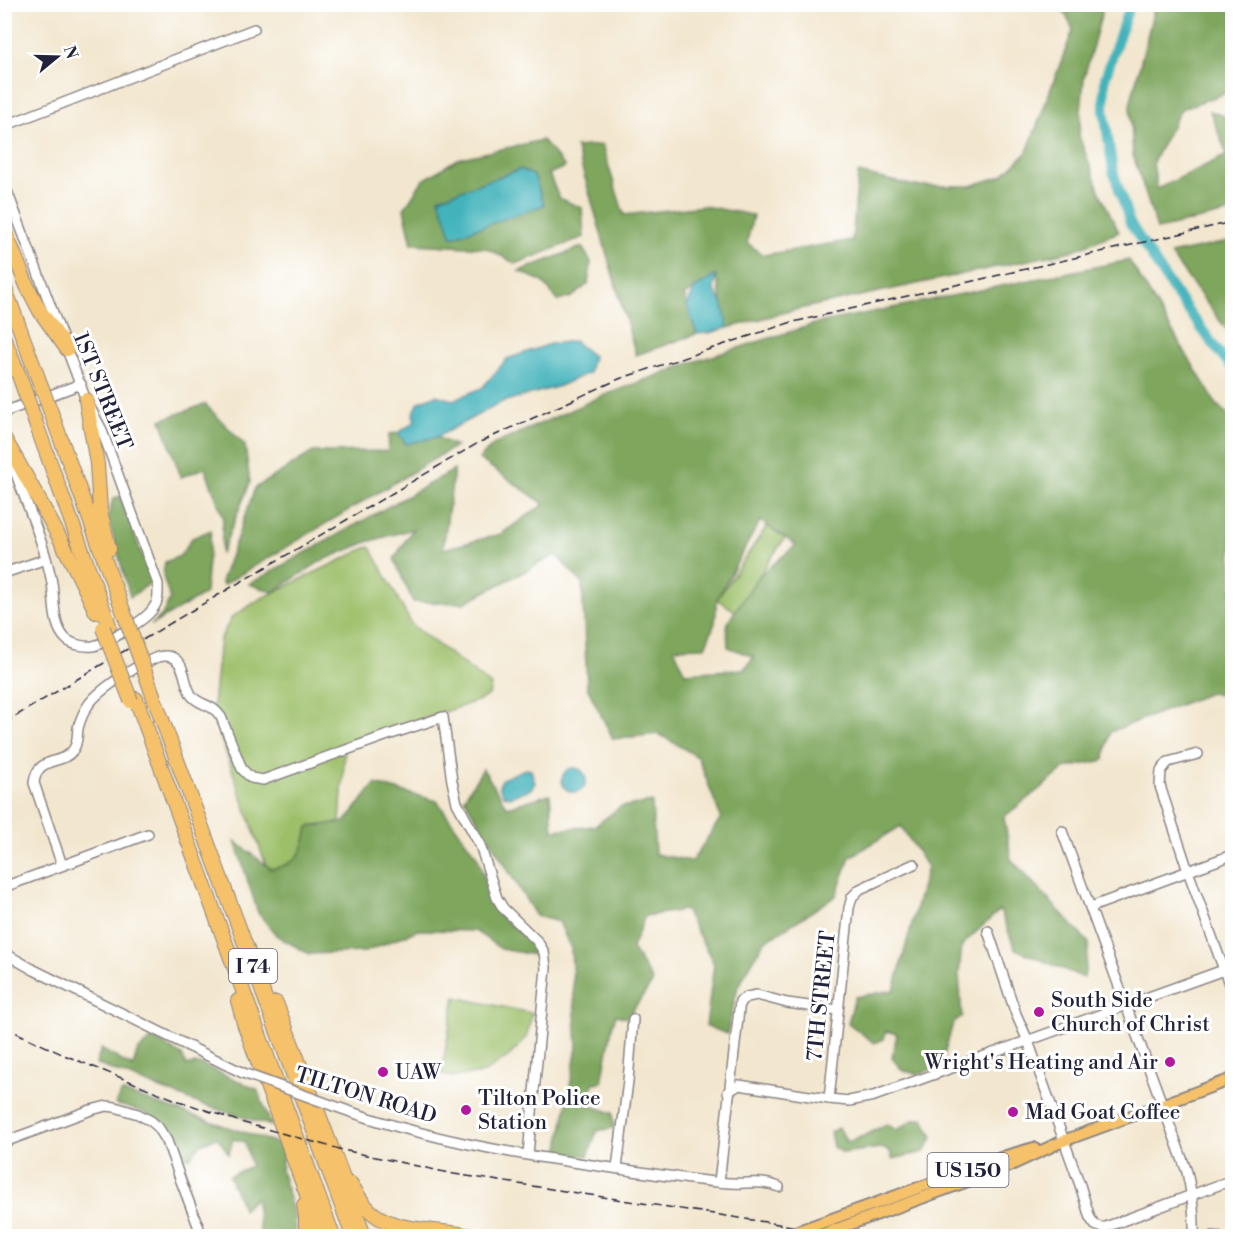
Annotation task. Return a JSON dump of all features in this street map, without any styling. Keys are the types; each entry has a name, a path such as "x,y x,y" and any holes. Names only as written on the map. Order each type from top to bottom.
{"highway":[{"path":"4,228 27,286 40,311 67,349"},
{"name":"I 74","path":"4,285 353,1236"},
{"name":"I 74","path":"4,338 106,626 333,1236"},
{"path":"86,400 97,464 100,510 123,610"},
{"path":"4,439 106,626"},
{"path":"198,816 286,1028 364,1236"},
{"path":"210,902 244,1023 322,1236"},
{"path":"337,1162 363,1204 374,1214 390,1223 471,1236"},
{"path":"296,1164 306,1218 306,1236"}],"main road":[{"name":"US 150","path":"818,1236 876,1209 1006,1156 1064,1141 1233,1079"},
{"name":"US 150","path":"784,1236 876,1209"}],"street":[{"path":"4,126 254,29"},
{"name":"1ST STREET","path":"4,183 158,584 159,600 151,612 116,636 94,646 80,646 68,641 60,631 55,615 52,584 46,559"},
{"path":"4,412 81,384"},
{"path":"4,439 46,559 4,573"},
{"path":"62,865 34,783 35,774 38,768 70,754 74,749 78,728 87,705 115,681 154,658 169,656 176,659 182,668 191,695 211,706 221,717 242,770 251,778 263,780 443,717 457,803 480,845 497,898 503,908 537,941 544,952 546,968 528,1154"},
{"path":"1198,754 1168,762 1161,771 1160,786 1188,871 1229,968 1233,992"},
{"path":"1062,831 1187,1172 1195,1216 1194,1236"},
{"path":"4,887 148,834"},
{"path":"1091,907 1233,855"},
{"name":"7TH STREET","path":"829,1099 852,897 860,889 914,864"},
{"path":"988,931 1016,1014 1028,1041 1090,1218 1095,1226 1103,1228 1233,1180"},
{"name":"TILTON ROAD","path":"4,953 243,1073 378,1121 420,1133 528,1154 719,1182 768,1182 779,1187"},
{"path":"728,1092 739,1085 849,1101 874,1096 1229,968"},
{"path":"719,1182 740,1001 757,995 787,1003 838,1010"},
{"path":"617,1168 633,1018"},
{"path":"4,1142 107,1106 138,1114 158,1127 167,1141 202,1236"}],"green space":[{"path":"1061,5 1104,5 1084,78 1079,136 1101,195 1119,232 1071,251 790,311 728,328 716,276 684,295 697,334 636,355 576,147 602,145 624,215 704,206 753,215 747,243 764,255 852,240 858,173 915,186 970,186 1002,176 1027,152 1073,30"},
{"path":"1155,5 1232,5 1232,91 1181,109 1153,162 1157,189 1227,155 1210,111 1232,119 1232,212 1157,229 1133,155 1130,105"},
{"path":"542,140 565,167 549,174 559,198 582,208 584,237 516,264 486,248 412,244 404,209 422,181 457,159","holes":["534,176 544,205 452,237 439,198"]},
{"path":"1232,241 1232,337 1170,254"},
{"path":"582,247 591,262 588,284 572,297 558,301 543,282 519,271"},
{"path":"1129,260 1217,405 1232,418 1232,697 1210,693 1110,732 1104,760 1066,768 1004,817 1011,859 1089,943 1084,978 1015,949 1000,910 962,945 959,974 962,1017 953,1023 941,1066 919,1074 903,1071 892,1058 897,1034 886,1031 884,1039 874,1043 848,1023 855,997 894,990 927,867 901,826 850,857 836,896 764,942 738,986 727,1034 706,1026 714,964 685,910 645,916 632,948 653,982 627,1018 616,1015 602,1082 593,1083 589,1105 613,1113 614,1128 597,1131 588,1156 558,1153 577,1047 571,949 559,922 536,916 464,798 483,769 507,807 550,794 553,830 595,826 620,807 652,802 655,854 692,861 721,818 698,757 659,734 613,739 587,687 582,583 556,555 464,603 413,602 394,559 413,529 367,542 321,561 273,592 249,584 454,470 443,549 501,534 544,504 479,459 493,445 602,396 693,362 818,323","holes":["760,521 796,545 759,576 727,624 728,647 754,657 744,669 685,673 674,648 705,647 715,623 717,599"]},
{"path":"205,404 245,445 250,483 221,554 223,517 205,468 181,477 161,420"},
{"path":"398,433 406,444 437,437 456,446 223,585 221,582 255,488 313,452 388,451 389,434"},
{"path":"120,496 152,582 130,597 108,517 113,499"},
{"path":"767,526 785,538 735,611 717,599"},
{"path":"211,530 205,594 151,625 162,615 170,599 163,576 165,562 180,556 192,538"},
{"path":"370,546 412,625 491,685 489,695 345,746 340,823 308,827 302,850 298,856 288,864 272,869 266,865 212,714 220,639 232,617 260,599"},
{"path":"375,784 437,801 478,858 496,912 535,946 535,955 501,949 475,931 418,930 365,952 309,954 277,936 258,913 235,841 271,869 288,864 294,861 302,850 308,827 345,822"},
{"path":"455,997 532,1013 527,1036 508,1057 484,1073 453,1077 441,1074"},
{"path":"152,1038 182,1055 186,1065 200,1064 257,1089 272,1126 203,1105 96,1064 101,1049 133,1067 137,1052"},
{"path":"122,1092 280,1144 283,1156 281,1170 294,1216 295,1236 261,1236 255,1198 243,1210 229,1176 251,1166 245,1142 233,1139 229,1154 217,1137 201,1144 190,1158 177,1153 168,1133 155,1119 115,1104"},
{"path":"923,1118 933,1137 924,1152 892,1159 890,1151 881,1148 843,1153 833,1147 830,1132 838,1128 848,1142 886,1124 897,1130 913,1120"}],"water":[{"path":"521,169 534,176 544,205 452,237 439,198"},
{"path":"716,275 714,289 723,305 728,328 697,334 687,306 694,289"},
{"path":"574,341 593,356 589,373 557,387 502,402 437,437 406,444 398,433 415,422 413,414 419,402 436,395 453,400 482,388 507,359 550,344"},
{"path":"574,768 579,769 585,775 585,785 579,791 574,792 569,791 563,785 562,780 563,775 569,769"},
{"path":"525,769 531,770 535,783 531,789 510,797 503,795 499,786 502,779"}],"waterway":[{"path":"1130,4 1105,78 1104,111 1113,171 1130,223 1173,290 1232,367"}],"railway":[{"path":"4,723 478,443 619,379 789,323 1232,222"},
{"path":"4,1027 64,1055 179,1101 244,1123 343,1150 454,1174 856,1236"}],"place":[{"name":"South Side Church of Christ","path":"1039,1012"},
{"name":"Wright's Heating and Air","path":"1170,1062"},
{"name":"UAW","path":"383,1072"},
{"name":"Tilton Police Station","path":"466,1110"},
{"name":"Mad Goat Coffee","path":"1013,1112"}]}
